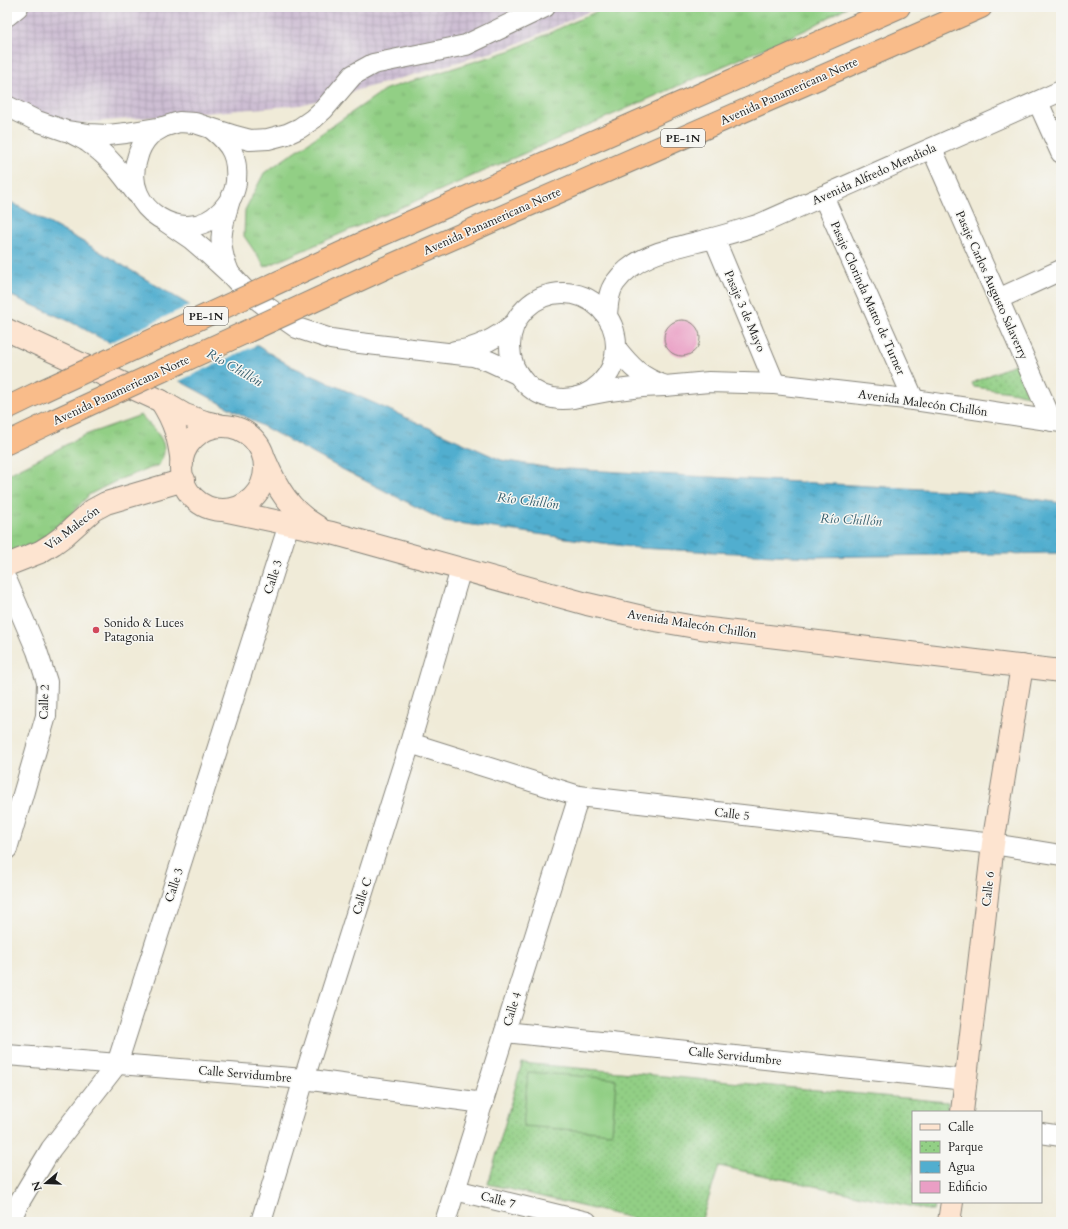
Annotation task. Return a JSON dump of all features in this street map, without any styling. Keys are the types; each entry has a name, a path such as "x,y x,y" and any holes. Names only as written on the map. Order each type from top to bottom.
{"highway":[{"name":"PE-1N","path":"7,408 372,239 899,7"},
{"name":"Avenida Panamericana Norte","path":"7,443 385,268 981,7"}],"main road":[{"path":"7,330 161,401 185,415 205,422 237,428 248,434 258,444 263,455 266,468 263,481 257,493 248,502 236,508 223,510 210,508 189,492 183,474 180,449 174,424 161,401"},
{"path":"183,474 184,454 190,443 199,433 211,428 224,426"},
{"name":"Avenida Malecón Chillón","path":"263,455 277,486 284,497 306,519 317,527 332,533"},
{"name":"Vía Malecón","path":"7,566 40,552 53,544 93,510 106,503 183,474"},
{"name":"Avenida Malecón Chillón","path":"223,510 332,533 588,604 655,620 701,628 1061,671"},
{"name":"Calle 6","path":"962,1111 993,844 1022,666"},
{"path":"949,1222 952,1203"}],"street":[{"path":"7,16 18,7"},
{"path":"66,131 108,135 163,127 179,122 195,122 250,140 268,139 287,134 300,128 313,119 324,109 353,75 373,64 466,45 545,7"},
{"name":"Avenida Alfredo Mendiola","path":"607,315 609,294 614,284 632,266 658,253 760,224 1061,91"},
{"path":"1038,102 1061,153"},
{"path":"7,106 37,121 66,131 88,142 99,150 121,173 150,212 191,239 230,274 244,289 297,328 331,339 473,356 490,361 519,375"},
{"path":"140,198 134,182 134,165 140,150 149,136 163,127"},
{"path":"211,128 224,139 233,153 237,169 236,187 228,203 221,234 224,262 230,274"},
{"name":"Pasaje Carlos Augusto Salaverry","path":"932,148 998,299 1056,421"},
{"name":"Pasaje Clorinda Matto de Turner","path":"823,196 914,400"},
{"path":"166,222 183,226 200,224 216,216 228,203"},
{"name":"Pasaje 3 de Mayo","path":"714,238 775,384"},
{"path":"998,299 1061,270"},
{"path":"558,293 576,294 593,302 607,315 614,332 616,348 613,365 605,379 592,390 577,397 561,399 544,396 530,387 519,375 512,360 510,341 515,323 525,308 541,298 558,293"},
{"path":"442,352 458,351 478,346 498,336 515,323"},
{"name":"Avenida Malecón Chillón","path":"616,348 628,363 639,373 652,381 665,386"},
{"name":"Avenida Malecón Chillón","path":"577,397 608,391 642,387 709,382 775,384 914,400 1056,421"},
{"name":"Calle 3","path":"10,1222 17,1206 51,1149 117,1064 289,524"},
{"name":"Calle C","path":"262,1222 304,1079 410,743 460,569"},
{"name":"Calle 2","path":"7,581 37,651 47,682 46,716 7,849"},
{"name":"Calle 5","path":"410,743 579,796 993,844 1061,855"},
{"name":"Calle 4","path":"445,1222 579,796"},
{"name":"Calle Servidumbre","path":"505,1032 966,1080"},
{"name":"Calle Servidumbre","path":"7,1055 304,1079 483,1103"},
{"path":"1042,1133 1061,1136"},
{"name":"Calle 7","path":"455,1190 587,1222"}],"shaded area":[{"path":"7,7 599,7 510,47 388,82 300,105 68,124 7,108"}],"green space":[{"path":"606,7 847,7 808,29 265,267 244,236 245,210 264,173 386,89 512,50"},
{"path":"1017,363 1031,395 974,387 972,383"},
{"path":"141,415 158,434 163,444 163,456 159,465 120,479 90,494 69,516 32,547 7,557 7,475 85,435"},
{"path":"522,1063 948,1102 947,1111 912,1111 912,1203 935,1203 933,1211 719,1166 701,1222 648,1222 488,1184"},
{"path":"528,1072 616,1079 612,1133 523,1126"}],"water":[{"name":"Río Chillón","path":"7,200 87,244 291,366 501,460 551,468 993,493 1061,503 1061,553 812,557 638,548 444,521 338,467 71,322 7,294"}],"pier":[{"path":"192,304 259,344 177,382 107,344"}],"building":[{"path":"686,320 695,325 699,331 699,345 695,351 686,356 678,356 669,351 665,345 664,334 669,325 675,321"}],"place":[{"name":"Sonido & Luces Patagonia","path":"96,630"}]}
